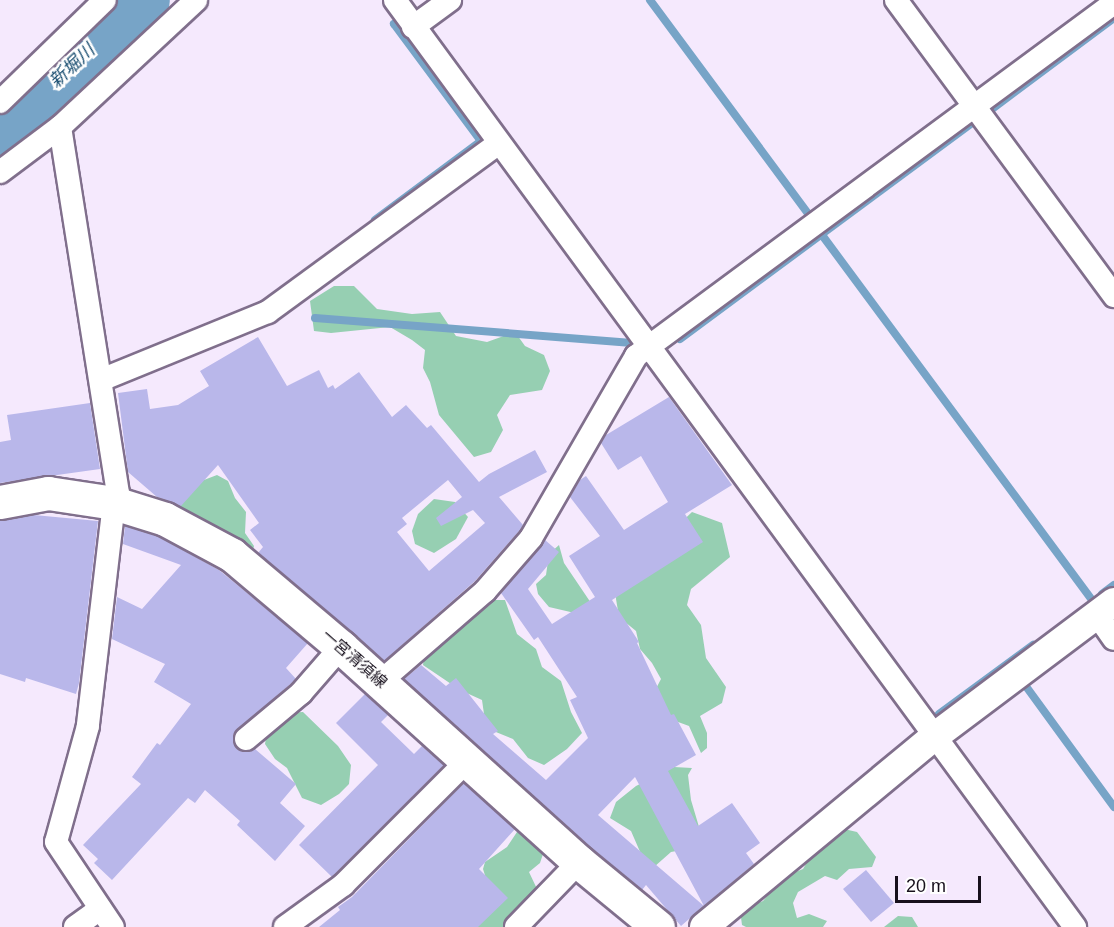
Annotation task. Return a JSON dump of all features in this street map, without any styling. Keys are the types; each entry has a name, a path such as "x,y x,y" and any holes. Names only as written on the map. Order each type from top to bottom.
{"main road":[{"name":"一宮清須線","path":"0,502 48,493 114,503 165,519 232,555 341,647 579,862 658,927"}],"street":[{"path":"0,102 105,0"},
{"path":"0,172 60,127 196,0"},
{"path":"394,0 1075,927"},
{"path":"413,27 450,0"},
{"path":"896,0 1114,296"},
{"path":"380,682 485,591 531,538 636,356 1114,3"},
{"path":"60,127 118,493 114,503 88,726 56,842 106,918 75,927"},
{"path":"101,380 268,312 499,143"},
{"path":"704,927 934,737 1105,609 1114,639"},
{"path":"246,739 301,693 341,647"},
{"path":"285,927 343,885 467,761"},
{"path":"516,927 579,862"}],"green space":[{"path":"334,286 354,286 377,309 412,314 440,312 456,336 487,342 515,332 525,346 544,355 550,371 542,390 510,395 497,415 503,430 491,452 474,457 439,415 430,382 423,368 425,350 390,327 331,333 314,331 310,301"},
{"path":"217,475 228,481 235,498 246,512 245,533 254,546 250,563 174,511 184,495 196,483"},
{"path":"434,499 455,502 468,517 456,539 434,553 415,544 412,531 418,514"},
{"path":"692,512 722,523 730,557 691,589 687,605 701,625 706,658 726,687 722,703 700,716 707,733 707,748 701,753 689,726 670,719 650,700 661,679 652,663 640,649 636,631 619,617 616,599 617,584"},
{"path":"559,545 564,563 591,603 579,614 549,607 538,594 536,584 546,575 549,554"},
{"path":"481,600 505,600 517,634 536,649 542,667 561,681 571,712 582,733 567,749 544,765 528,758 513,739 486,728 482,700 460,690 423,665 425,651 445,629 467,624"},
{"path":"303,712 338,746 351,765 349,784 339,794 321,805 302,798 287,768 275,759 265,744 268,725 285,713"},
{"path":"674,767 692,768 688,775 691,800 702,837 687,849 671,852 654,867 641,854 631,831 610,818 616,802 636,786"},
{"path":"844,829 857,832 876,857 872,867 849,869 837,880 825,876 798,892 793,903 797,918 809,914 827,921 823,927 746,927 742,925 740,910 763,901 783,877 803,869 816,847 830,842"},
{"path":"517,832 535,834 544,851 540,863 529,872 538,891 523,927 466,927 489,888 483,869 485,862 507,847"},
{"path":"898,916 912,917 918,927 884,927"}],"building":[{"path":"258,337 287,386 319,370 328,388 333,385 335,389 359,372 392,417 406,405 427,428 431,425 479,482 489,474 535,450 547,472 499,497 523,525 520,530 475,581 384,661 258,553 263,547 250,530 259,523 218,465 181,506 157,497 128,472 118,393 147,389 150,409 178,405 209,386 200,371","holes":["448,480 462,497 436,518 441,526 473,510 485,523 429,571 397,532 407,524 402,518"]},
{"path":"669,397 732,485 685,514 703,542 612,600 639,642 637,643 671,715 674,714 696,755 668,771 698,826 732,803 760,843 746,853 754,864 681,926 646,885 642,890 591,848 404,679 421,665 446,686 456,678 498,731 493,734 546,780 588,738 570,700 577,697 538,637 534,640 501,593 545,540 559,552 528,589 552,624 595,597 569,556 600,536 570,497 580,480 586,476 624,530 668,502 641,456 618,470 601,443 606,435","holes":["635,777 704,906 598,815"]},
{"path":"90,403 100,469 0,483 0,442 11,440 7,415"},
{"path":"34,515 98,521 76,694 26,678 25,682 0,674 0,520"},
{"path":"125,526 158,536 219,570 308,643 286,668 296,679 233,735 236,748 248,752 255,749 296,784 280,803 305,826 275,861 237,825 240,821 205,790 195,803 188,798 112,880 94,863 98,859 83,845 141,784 132,777 157,743 160,745 191,704 154,682 165,664 112,639 117,597 142,609 181,565 123,544"},
{"path":"365,694 388,715 381,722 414,754 422,746 444,765 332,877 299,845 378,765 336,723"},
{"path":"464,783 515,829 479,869 508,898 478,927 319,927 340,910 338,907 352,897"},
{"path":"866,870 894,903 871,922 843,889"}],"waterway":[{"name":"新堀川","path":"0,132 144,0"},
{"path":"650,0 809,215"},
{"path":"992,109 1114,18"},
{"path":"375,220 481,141 394,24 399,22"},
{"path":"680,339 975,121"},
{"path":"822,235 1093,601"},
{"path":"315,318 632,343"},
{"path":"1102,594 1114,585"},
{"path":"939,714 1033,645"},
{"path":"1025,685 1114,807"}]}
